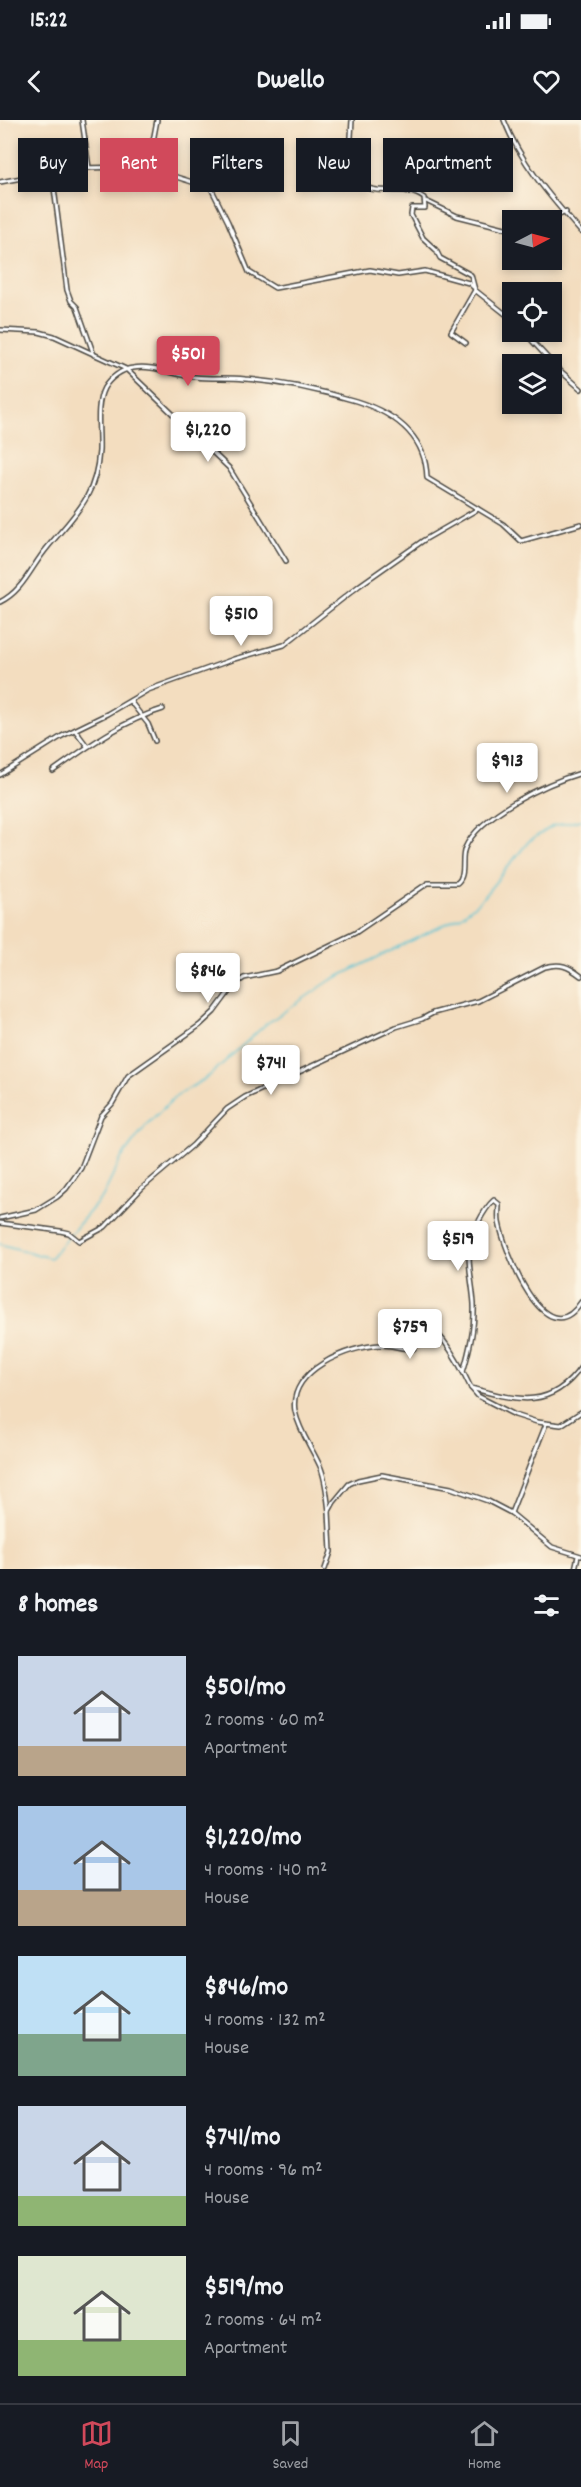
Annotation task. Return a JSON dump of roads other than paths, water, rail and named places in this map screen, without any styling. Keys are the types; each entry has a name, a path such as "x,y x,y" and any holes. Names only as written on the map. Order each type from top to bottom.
{"street":[{"path":"82,120 89,168 100,168"},
{"path":"154,138 157,120"},
{"path":"352,120 350,154 358,183 372,190 412,191 426,201 457,216 502,227"},
{"path":"504,120 517,147 541,184 581,232"},
{"path":"178,178 211,188 249,272 275,288 376,270 398,274 425,271 469,283 502,311"},
{"path":"0,182 18,179"},
{"path":"55,192 67,291 71,301 77,307 94,356"},
{"path":"426,201 425,208 412,208 411,215 423,238 436,250 440,258 471,275 474,289 451,332 466,343"},
{"path":"562,214 566,212"},
{"path":"0,330 44,333 126,369 229,468 286,561"},
{"path":"533,342 556,367 581,389"},
{"path":"0,602 18,589 48,546 59,536 88,497 98,460 102,396 110,381 126,369 152,367 176,375 246,379 293,385 366,405 394,420 419,444 423,451 427,478 503,524 521,541 581,524"},
{"path":"0,775 62,736 152,689 189,678 234,659 284,645 360,585 424,540 478,509"},
{"path":"130,701 142,715 155,741"},
{"path":"53,771 87,746 142,715 163,709"},
{"path":"75,730 87,746"},
{"path":"0,1218 36,1210 66,1189 81,1168 101,1116 112,1104 129,1076 200,1025 214,1012 234,985 244,978 277,971 355,933 428,883 457,883 462,877 466,846 478,830 520,799 581,773"},
{"path":"0,1223 69,1233 79,1241 105,1227 142,1188 193,1145 227,1108 245,1096 396,1028 433,1013 475,1002 544,967 569,966 581,976"},
{"path":"463,1372 470,1352 473,1329 474,1304 468,1270 470,1239 494,1200 499,1203 499,1224 513,1261 522,1283 536,1306 550,1316 560,1317 571,1314 581,1302"},
{"path":"325,1569 332,1545 321,1467 295,1410 304,1378 329,1359 353,1349 382,1345 413,1349 418,1343 414,1328 420,1322 429,1325 442,1340 478,1396 515,1415 546,1424 561,1425 581,1412"},
{"path":"471,1388 505,1396 539,1398 550,1396 563,1388 581,1367"},
{"path":"511,1513 546,1424"},
{"path":"329,1511 348,1484 358,1479 382,1475 451,1488 488,1501 511,1513 552,1547 579,1556 575,1569"}],"waterway":[{"path":"0,1244 50,1258 103,1196 122,1157 147,1124 176,1096 208,1077 266,1024 331,980 460,917 480,901 529,841 553,826 581,820"}]}
